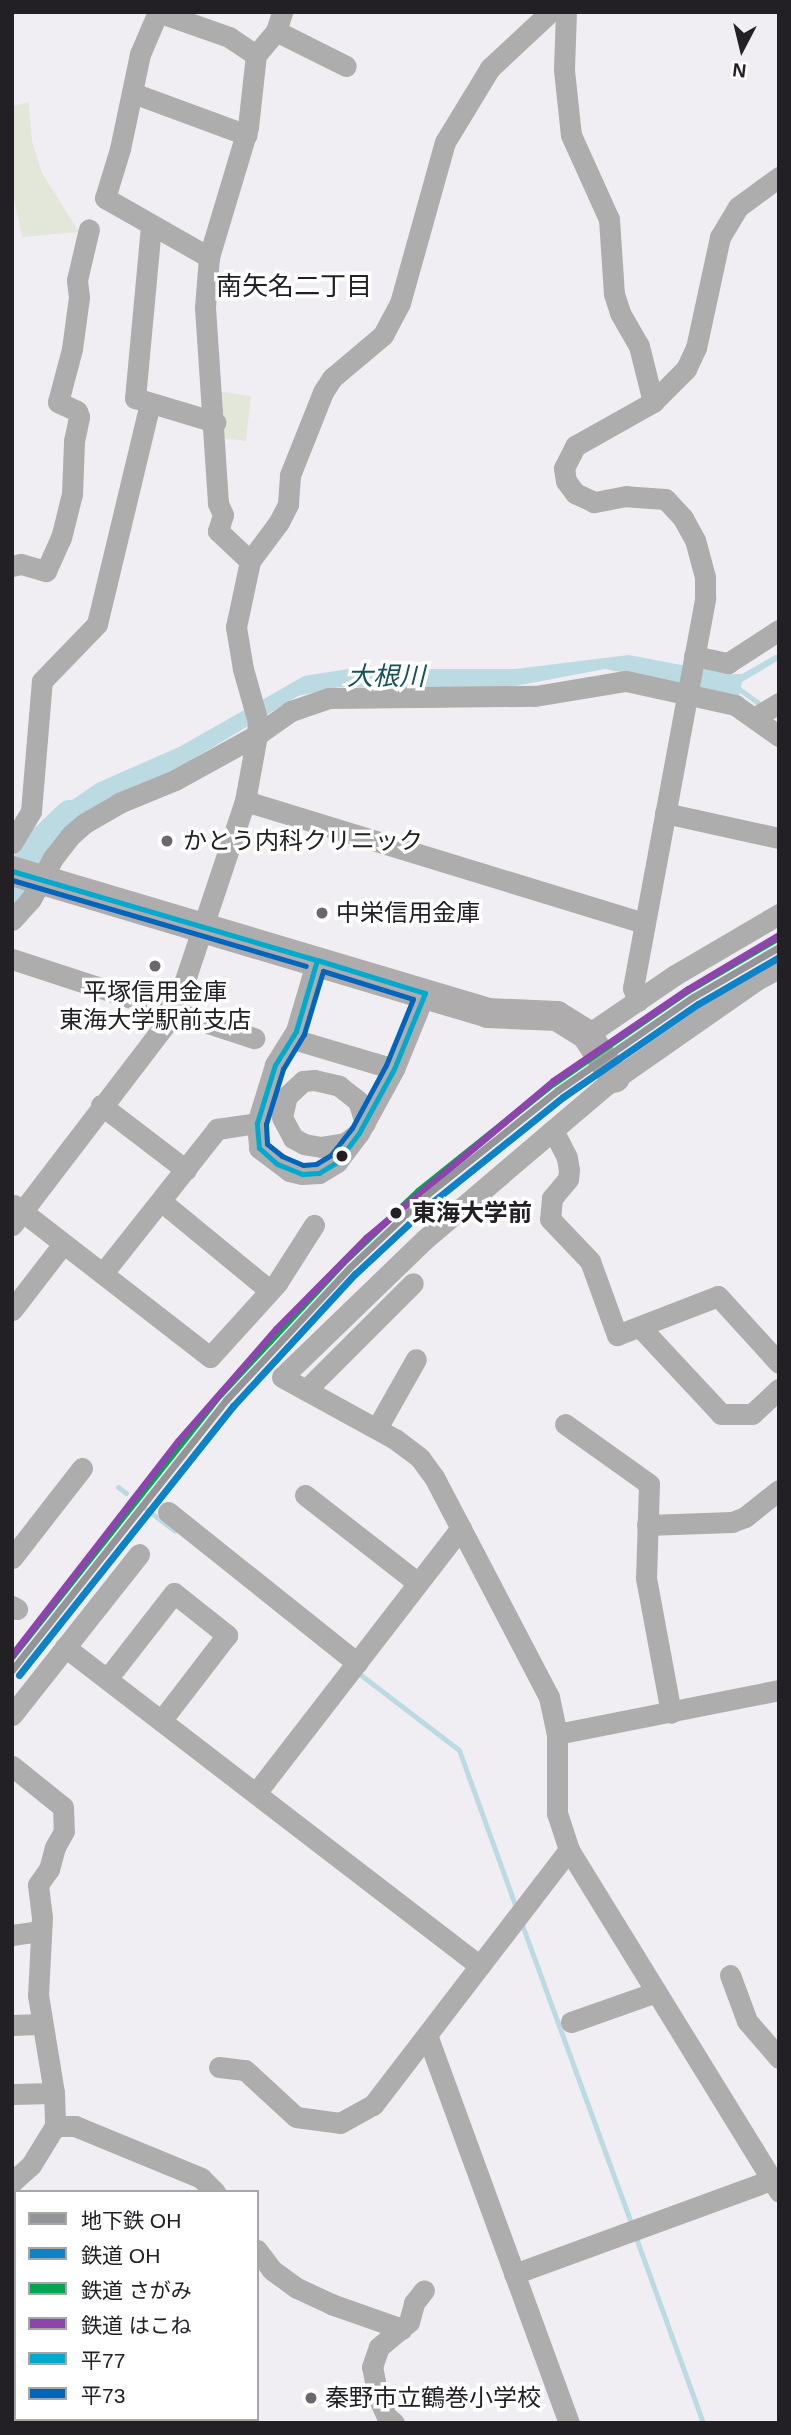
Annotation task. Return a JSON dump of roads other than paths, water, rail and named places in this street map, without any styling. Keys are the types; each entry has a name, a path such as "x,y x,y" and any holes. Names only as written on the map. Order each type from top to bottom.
{"main road":[{"path":"31,876 488,1013 556,1016 587,1035 615,1078"}],"street":[{"path":"209,257 105,198 133,93 140,54 158,12 229,37 256,55"},
{"path":"314,1225 269,1290 210,1357 64,1244 16,1213 174,1013 245,801 258,728 236,627 250,561 279,522 288,504 290,475 323,392 332,378 383,335 400,303 445,142 490,68 550,12"},
{"path":"566,12 564,70 571,135 609,219 614,294 620,313 639,346 653,402"},
{"path":"250,561 218,531 223,515 218,503 215,422 204,325 209,257 247,135 256,55 279,22 346,66"},
{"path":"133,93 247,135"},
{"path":"638,1001 633,988 693,660 705,577 695,540 683,517 664,499 626,496 594,502 575,493 566,481 564,468 575,446 653,402 687,369 696,348 713,258 729,221 738,207 779,177"},
{"path":"151,226 135,398 215,422"},
{"path":"12,566 21,564 46,571 61,538 72,494 74,440 79,416 77,411 58,402 72,349 79,297 77,280 89,229"},
{"path":"12,843 31,811 42,681 97,624 150,403"},
{"path":"693,660 728,663 779,630"},
{"path":"12,920 31,876 53,858 71,835 85,823 119,803 175,780 258,728 291,711 329,698 536,696 626,681 687,692 735,705 779,736"},
{"path":"754,718 779,703"},
{"path":"245,801 644,923"},
{"path":"665,813 779,838"},
{"path":"587,1035 779,914"},
{"path":"12,959 254,1038"},
{"path":"317,960 293,1039 275,1065 257,1123 259,1149 277,1164 302,1174 319,1173 337,1162 362,1128 394,1069 425,993"},
{"path":"514,2274 774,2177 569,1850 557,1813 557,1734 548,1697 461,1528 420,1458 377,1428 306,1390 279,1380 424,1240 615,1078 779,968"},
{"path":"293,1039 394,1069"},
{"path":"101,1105 186,1170"},
{"path":"103,1273 162,1202 217,1129 257,1123"},
{"path":"552,1130 567,1158 569,1170 568,1179 552,1198 550,1219 590,1261 617,1335 718,1296 779,1363"},
{"path":"162,1202 269,1290"},
{"path":"12,1310 64,1244"},
{"path":"306,1390 413,1283"},
{"path":"640,1327 721,1414 752,1414 779,1389"},
{"path":"377,1428 416,1359"},
{"path":"565,1424 649,1484 646,1578 671,1713"},
{"path":"12,1558 82,1468"},
{"path":"647,1525 732,1522 745,1517 779,1490"},
{"path":"305,1495 418,1583"},
{"path":"168,1512 353,1668"},
{"path":"256,1793 461,1528"},
{"path":"12,1715 139,1554"},
{"path":"107,1679 174,1593 227,1635 161,1721"},
{"path":"65,1647 480,1966"},
{"path":"557,1734 779,1690"},
{"path":"12,1766 63,1807 64,1831 55,1847 49,1869 38,1885 41,1931 38,1995 54,2093 55,2126 31,2165 12,2182"},
{"path":"219,2067 245,2070 296,2117 340,2123 373,2105 569,1850"},
{"path":"12,1935 41,1931"},
{"path":"739,1985 747,2021 777,2068"},
{"path":"571,2022 656,1992"},
{"path":"12,2025 41,2024"},
{"path":"427,2035 569,2423"},
{"path":"12,2094 54,2093"},
{"path":"55,2126 75,2126 201,2178 213,2190"},
{"path":"259,2252 272,2270 297,2288 331,2304 402,2329"},
{"path":"394,2423 387,2417 378,2397 372,2367 379,2347 410,2322 414,2303 424,2290"}],"water":[{"path":"779,645 779,660 742,682 739,697 605,669 510,687 339,687 298,696 50,845 45,844 32,851 17,879 12,897 12,867 41,824 56,811 97,783 179,747 304,676 348,669 515,669 629,655 728,674 742,674 777,654"}],"waterway":[{"path":"735,686 764,707"},
{"name":"大根川","path":"12,888 42,843 70,816"},
{"path":"118,1487 126,1493"},
{"path":"146,1509 175,1531"},
{"path":"357,1672 459,1750 517,1910"},
{"path":"521,1922 632,2226"},
{"path":"635,2235 703,2423"}],"metro line":[{"name":"OH","path":"12,1670 226,1400 349,1268 424,1197 558,1090 693,997 779,947"}],"rail line":[{"name":"はこね","path":"12,1655 178,1441 276,1329 366,1238 553,1081 688,989 779,935"},
{"name":"さがみ","path":"12,1656 220,1394 343,1262 418,1191 553,1083 688,990 775,939"},
{"name":"OH","path":"19,1675 233,1406 355,1274 430,1204 563,1097 698,1004 779,957"}],"place":[{"name":"かとう内科クリニック","path":"167,841"},
{"name":"中栄信用金庫","path":"322,913"},
{"name":"平塚信用金庫 東海大学駅前支店","path":"155,966"},
{"name":"東海大学前","path":"396,1213"},
{"name":"秦野市立鶴巻小学校","path":"311,2398"}],"district":[{"name":"南矢名二丁目","path":"294,287"}]}
